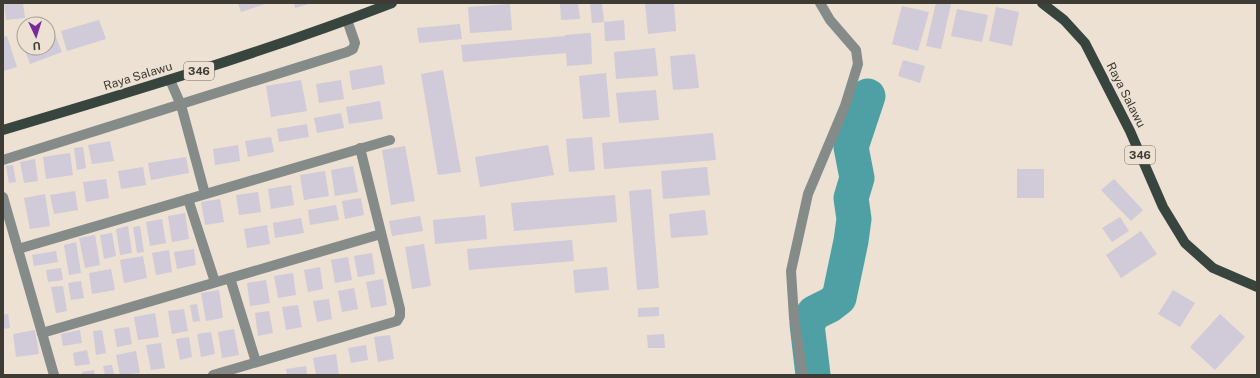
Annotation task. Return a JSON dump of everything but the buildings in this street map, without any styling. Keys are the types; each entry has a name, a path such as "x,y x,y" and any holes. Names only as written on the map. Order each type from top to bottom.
{"main road":[{"name":"Raya Salawu","path":"3,130 170,80 347,20 392,3"},
{"name":"Raya Salawu","path":"1042,3 1064,20 1085,43 1130,131 1163,207 1185,243 1213,268 1257,287"}],"street":[{"path":"804,375 794,318 790,271 808,194 845,106 858,64 856,50 830,20 820,3"},
{"path":"3,160 347,52 353,49 354,43 347,20"},
{"path":"170,80 181,105 205,194"},
{"path":"18,249 390,140"},
{"path":"213,375 397,321 400,316 400,309 360,148"},
{"path":"3,197 54,375"},
{"path":"188,199 215,282"},
{"path":"42,333 382,234"},
{"path":"230,278 256,362"}],"waterway":[{"path":"813,375 807,324 814,313 830,305 839,298 854,219 851,198 857,178 851,147 868,96"}]}
